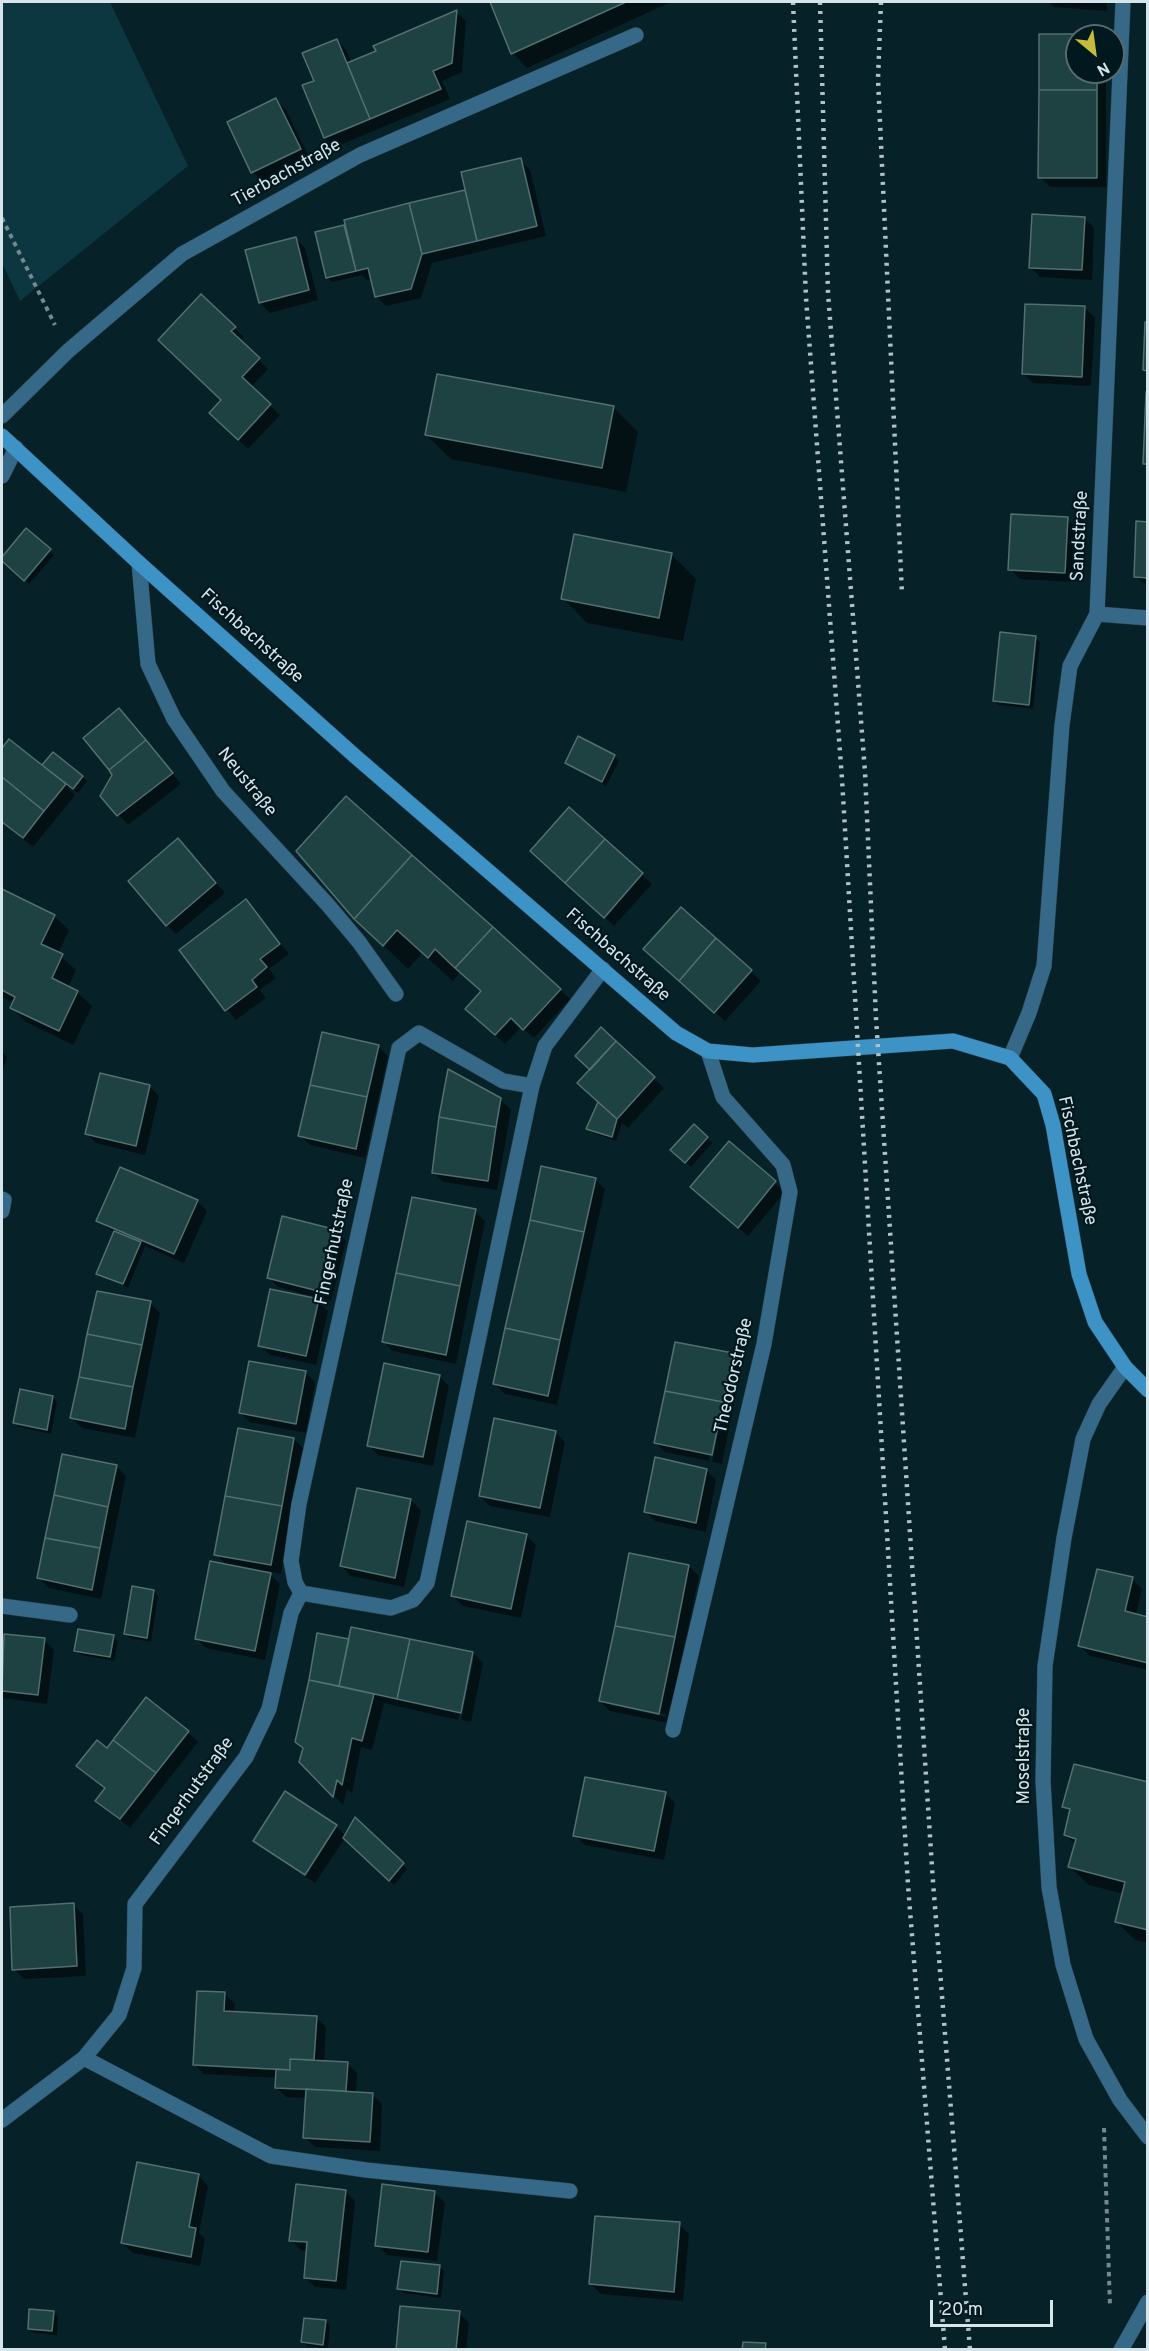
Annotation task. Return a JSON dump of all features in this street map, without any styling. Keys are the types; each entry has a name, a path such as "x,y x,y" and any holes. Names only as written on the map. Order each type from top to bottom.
{"street":[{"name":"Sandstraße","path":"1010,1058 1029,1013 1044,966 1063,705 1070,666 1097,614 1123,2"},
{"name":"Tierbachstraße","path":"2,416 68,351 182,254 360,155 636,35"},
{"name":"Fischbachstraße","path":"2,436 139,563 356,757 676,1033 708,1051 753,1055 953,1041 1010,1058 1044,1094 1053,1125 1079,1274 1095,1322 1125,1367 1148,1390"},
{"path":"2,476 16,448"},
{"name":"Neustraße","path":"139,563 148,664 174,719 223,791 340,920 396,993"},
{"path":"1097,614 1148,618"},
{"path":"301,1593 391,1608 413,1600 427,1583 532,1086 545,1046 603,969"},
{"name":"Fingerhutstraße","path":"84,2058 119,2015 134,1968 135,1904 246,1757 269,1709 291,1613 301,1593 295,1582 291,1562 299,1504 399,1048 419,1033 503,1081 532,1086"},
{"name":"Theodorstraße","path":"673,1730 764,1344 790,1192 783,1166 723,1098 708,1051"},
{"path":"2,1199 2,1211"},
{"name":"Moselstraße","path":"1125,1367 1098,1404 1081,1450 1064,1538 1045,1666 1043,1781 1049,1887 1063,1965 1086,2039 1120,2100 1148,2137"},
{"path":"2,1606 70,1615"},
{"path":"2,2120 84,2058 271,2156 366,2170 570,2191"},
{"path":"1121,2349 1148,2302"}],"path":[{"path":"2,218 68,351"},
{"path":"1104,2126 1110,2314"}],"shaded area":[{"path":"2,2 110,2 188,166 20,301 2,263"}],"building":[{"path":"490,2 626,2 511,54"},
{"path":"457,10 452,63 433,71 441,89 370,119 347,63 376,51 373,46"},
{"path":"1039,34 1065,34 1065,84 1097,84 1097,90 1039,90"},
{"path":"337,39 370,119 324,138 302,85 314,81 302,53"},
{"path":"1039,90 1097,90 1097,178 1038,178"},
{"path":"276,98 301,149 251,173 227,122"},
{"path":"521,158 537,226 477,241 461,172"},
{"path":"465,190 477,241 422,254 409,203"},
{"path":"409,203 422,254 411,289 375,297 368,268 356,271 344,220"},
{"path":"1032,214 1085,217 1082,270 1029,268"},
{"path":"344,225 356,271 326,278 315,232"},
{"path":"296,237 309,290 259,303 245,250"},
{"path":"201,294 236,327 231,331 260,358 242,377 271,404 238,440 209,413 221,400 158,340"},
{"path":"1025,304 1085,306 1082,377 1022,374"},
{"path":"1145,322 1148,322 1148,371 1143,370"},
{"path":"437,374 614,406 602,468 425,435"},
{"path":"1146,392 1148,392 1148,464 1143,464"},
{"path":"1011,514 1068,517 1065,573 1008,570"},
{"path":"1136,521 1148,522 1148,578 1134,577"},
{"path":"26,528 51,549 24,581 2,561 2,557"},
{"path":"574,534 672,553 659,618 561,599"},
{"path":"1000,632 1036,636 1029,705 993,701"},
{"path":"119,708 146,740 109,770 83,738"},
{"path":"578,736 615,755 602,782 565,763"},
{"path":"9,739 66,784 44,811 2,777 2,748"},
{"path":"146,740 173,773 117,816 100,796 112,775 109,770"},
{"path":"53,752 83,776 73,789 42,765"},
{"path":"2,777 44,811 23,838 2,822"},
{"path":"346,796 412,855 354,919 296,851"},
{"path":"569,807 605,839 565,883 530,851"},
{"path":"178,838 216,883 166,926 128,881"},
{"path":"605,839 643,873 604,918 565,883"},
{"path":"412,855 493,927 455,968 435,949 428,958 397,930 383,946 354,919"},
{"path":"2,889 55,915 41,944 63,954 52,978 78,991 59,1031 10,1008 15,997 2,990"},
{"path":"246,899 280,944 260,959 267,967 252,980 257,987 225,1011 179,950"},
{"path":"681,907 716,938 679,981 643,949"},
{"path":"493,927 561,989 523,1030 511,1018 495,1035 465,1009 481,991 455,968"},
{"path":"716,938 752,970 714,1013 679,981"},
{"path":"601,1027 616,1041 590,1070 575,1056"},
{"path":"322,1032 379,1045 367,1097 310,1085"},
{"path":"616,1041 655,1077 617,1119 577,1083"},
{"path":"448,1069 501,1098 496,1127 439,1117"},
{"path":"100,1073 150,1085 136,1146 85,1134"},
{"path":"310,1085 367,1097 356,1149 298,1136"},
{"path":"598,1102 617,1119 612,1137 586,1129"},
{"path":"439,1117 496,1127 488,1181 432,1173"},
{"path":"694,1124 708,1137 685,1163 670,1150"},
{"path":"729,1141 776,1181 738,1228 690,1187"},
{"path":"541,1166 596,1178 584,1232 530,1220"},
{"path":"120,1167 198,1200 174,1254 96,1221"},
{"path":"412,1197 476,1209 460,1286 396,1273"},
{"path":"282,1216 337,1230 322,1292 267,1278"},
{"path":"530,1220 584,1232 560,1340 505,1328"},
{"path":"114,1231 141,1242 123,1284 96,1274"},
{"path":"396,1273 460,1286 446,1355 382,1342"},
{"path":"270,1289 319,1299 306,1356 258,1346"},
{"path":"97,1291 151,1301 142,1345 87,1334"},
{"path":"505,1328 560,1340 548,1396 493,1384"},
{"path":"87,1334 142,1345 133,1387 79,1377"},
{"path":"675,1342 733,1353 723,1402 665,1391"},
{"path":"249,1361 306,1371 296,1424 239,1413"},
{"path":"384,1363 440,1375 423,1457 367,1446"},
{"path":"79,1377 133,1387 125,1429 70,1418"},
{"path":"20,1389 53,1396 47,1430 13,1423"},
{"path":"665,1391 723,1402 712,1455 654,1443"},
{"path":"494,1418 556,1431 540,1508 479,1496"},
{"path":"238,1428 294,1438 282,1506 225,1496"},
{"path":"62,1454 117,1465 108,1507 54,1495"},
{"path":"655,1457 707,1469 696,1523 644,1512"},
{"path":"357,1488 411,1499 395,1578 340,1566"},
{"path":"54,1495 108,1507 100,1548 45,1538"},
{"path":"225,1496 282,1506 271,1565 214,1555"},
{"path":"467,1521 527,1534 511,1609 451,1596"},
{"path":"45,1538 100,1548 92,1590 37,1578"},
{"path":"629,1553 689,1565 675,1637 615,1626"},
{"path":"210,1561 271,1573 255,1651 195,1639"},
{"path":"1097,1569 1133,1577 1125,1611 1148,1617 1148,1663 1078,1646"},
{"path":"132,1586 154,1590 147,1638 124,1634"},
{"path":"615,1626 675,1637 659,1714 599,1701"},
{"path":"351,1627 410,1639 397,1699 339,1686"},
{"path":"78,1629 114,1635 110,1657 74,1651"},
{"path":"317,1633 349,1639 339,1686 309,1680"},
{"path":"4,1634 45,1638 38,1695 2,1691"},
{"path":"410,1639 473,1652 461,1713 397,1699"},
{"path":"309,1680 374,1694 362,1741 352,1738 342,1785 337,1780 333,1797 299,1762 303,1748 295,1742"},
{"path":"146,1697 189,1731 156,1773 113,1740"},
{"path":"97,1740 107,1748 113,1740 156,1773 120,1819 95,1801 105,1788 76,1766"},
{"path":"1074,1764 1148,1782 1148,1930 1115,1922 1125,1882 1068,1867 1076,1839 1064,1835 1070,1809 1062,1807"},
{"path":"585,1777 666,1792 654,1851 573,1836"},
{"path":"285,1791 337,1825 305,1875 253,1841"},
{"path":"355,1817 404,1863 389,1881 343,1838"},
{"path":"74,1903 77,1966 12,1970 10,1907"},
{"path":"197,1991 225,1992 224,2011 317,2016 314,2060 290,2059 290,2070 193,2065"},
{"path":"290,2059 348,2062 346,2091 275,2088 276,2069 290,2070"},
{"path":"306,2089 373,2093 370,2142 303,2138"},
{"path":"137,2162 199,2174 189,2227 196,2228 191,2257 121,2243"},
{"path":"296,2184 346,2190 336,2281 304,2278 307,2242 289,2241"},
{"path":"382,2184 435,2191 428,2252 375,2246"},
{"path":"595,2216 680,2222 674,2292 589,2284"},
{"path":"401,2261 440,2265 437,2294 397,2289"},
{"path":"400,2306 460,2311 456,2350 396,2350"},
{"path":"29,2309 54,2311 52,2331 28,2329"},
{"path":"304,2318 326,2320 323,2345 301,2342"},
{"path":"743,2342 766,2343 765,2350 742,2350"}],"railway":[{"path":"793,2 806,298 842,779 908,1885 945,2350"},
{"path":"820,2 828,293 865,772 876,1018 933,1882 970,2350"},
{"path":"881,2 878,79 902,594"}]}
